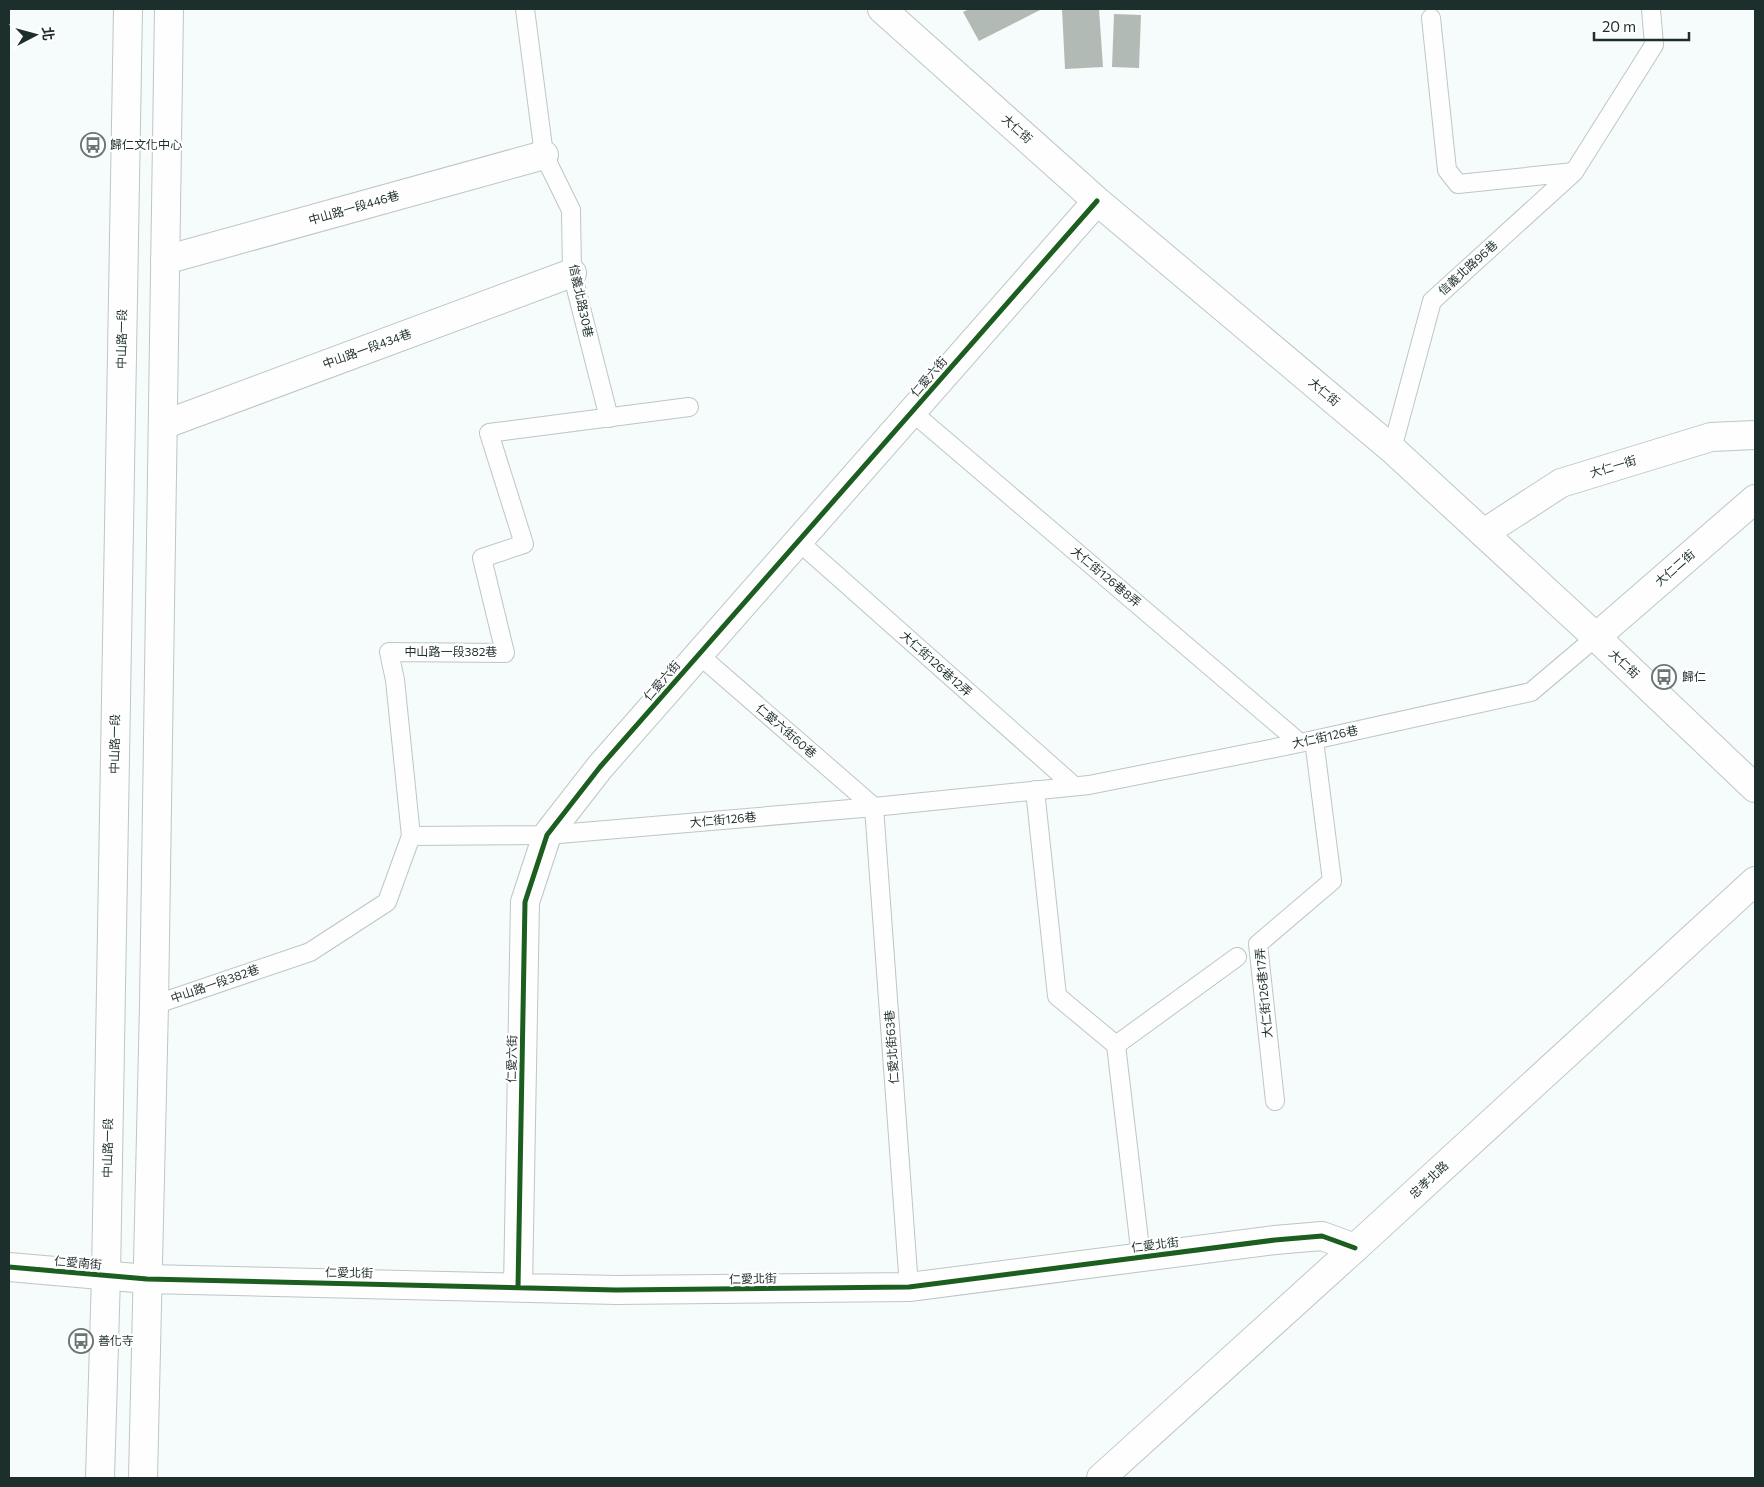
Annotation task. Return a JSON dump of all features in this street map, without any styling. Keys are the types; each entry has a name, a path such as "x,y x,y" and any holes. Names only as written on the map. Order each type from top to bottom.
{"street":[{"name":"中山路一段","path":"100,1478 106,1276 128,9"},
{"path":"143,1478 146,1279 154,1005 169,9"},
{"name":"大仁街","path":"882,9 1097,201 1392,450 1596,637 1755,788"},
{"name":"中山路一段446巷","path":"165,260 544,155"},
{"name":"仁愛六街","path":"518,1287 525,902 547,835 600,767 698,654 1097,201"},
{"name":"中山路一段434巷","path":"163,425 572,273"},
{"name":"大仁一街","path":"1484,534 1561,483 1710,437 1755,435"},
{"name":"大仁二街","path":"1596,637 1754,501"},
{"name":"忠孝北路","path":"1101,1478 1755,881"},
{"name":"仁愛北街","path":"146,1279 616,1290 909,1287 1275,1240 1322,1236 1355,1248"},
{"name":"仁愛南街","path":"9,1267 146,1279"}],"lane":[{"name":"信義北路30巷","path":"526,9 544,155 571,210 572,273 609,418"},
{"name":"信義北路96巷","path":"1392,450 1432,301 1574,172 1654,45 1651,9"},
{"path":"1431,18 1447,170 1458,184 1574,172"},
{"name":"中山路一段382巷","path":"154,1005 310,952 387,902 411,836 390,652 506,653 482,558 524,544 489,433 689,407"},
{"name":"大仁街126巷8弄","path":"912,412 1307,741"},
{"name":"大仁街126巷12弄","path":"798,541 1074,786"},
{"name":"大仁街126巷","path":"411,836 547,835 874,807 1090,785 1307,741 1531,692 1596,637"},
{"name":"仁愛六街60巷","path":"698,654 874,807"},
{"name":"大仁街126巷17弄","path":"1275,1101 1258,944 1332,881 1307,741"},
{"path":"1035,790 1058,996 1116,1046 1141,1256"},
{"name":"仁愛北街63巷","path":"874,807 909,1287"},
{"path":"1116,1046 1237,957"}],"building":[{"path":"969,9 1042,9 979,41 963,12"},
{"path":"1062,9 1099,9 1103,67 1065,69"},
{"path":"1114,14 1141,15 1139,68 1112,67"}],"cycle path":[{"path":"518,1287 525,902 547,835 600,767 1097,201"},
{"path":"9,1267 147,1279 616,1290 909,1287 1275,1240 1322,1236 1355,1248"}],"place":[{"name":"歸仁文化中心","path":"93,145"},
{"name":"歸仁","path":"1664,677"},
{"name":"善化寺","path":"81,1341"}]}
